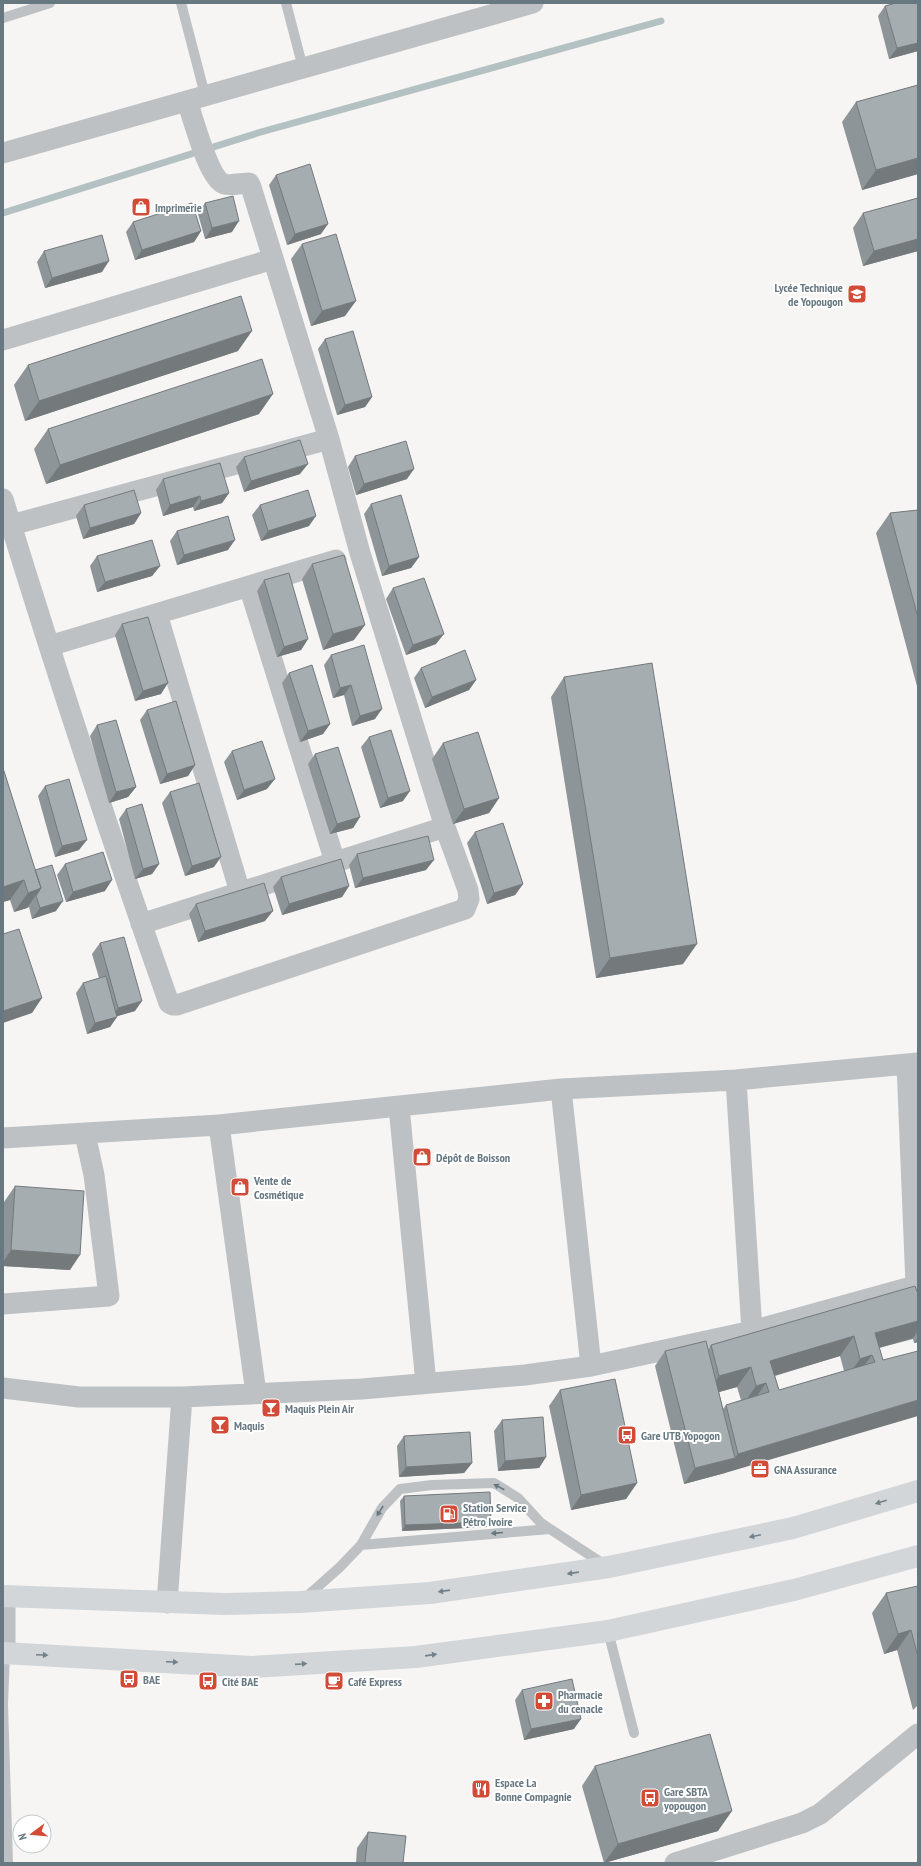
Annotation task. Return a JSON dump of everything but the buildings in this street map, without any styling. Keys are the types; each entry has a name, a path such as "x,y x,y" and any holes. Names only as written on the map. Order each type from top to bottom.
{"main road":[{"path":"4,1597 225,1604 300,1602 430,1593 609,1568 793,1528 918,1491"},
{"path":"4,1653 252,1667 416,1657 608,1631 794,1590 918,1556"}],"street":[{"path":"3,153 533,3"},
{"path":"3,499 49,646 141,924 169,1003 173,1006 177,1005 465,909 469,899 468,890 445,827 360,553 329,439 250,185 249,183 224,184 219,180 203,150 196,98"},
{"path":"3,340 273,258"},
{"path":"11,525 329,439"},
{"path":"49,646 360,553"},
{"path":"249,586 335,862"},
{"path":"157,614 240,892"},
{"path":"141,924 445,827"},
{"path":"3,1138 219,1125 562,1089 736,1080 913,1064 917,1285 752,1331 591,1366 525,1375 362,1389 182,1397 79,1397 3,1388"},
{"path":"736,1080 752,1331"},
{"path":"562,1089 591,1366"},
{"path":"399,1107 426,1383"},
{"path":"219,1125 256,1393"},
{"path":"3,1304 109,1296 94,1175 85,1134"},
{"path":"167,1603 182,1397"},
{"path":"4,1597 4,1653"},
{"path":"675,1863 802,1822 820,1814 918,1734"}],"lane":[{"path":"3,18 50,3"},
{"path":"181,3 196,98"},
{"path":"286,3 303,68"},
{"path":"300,1602 340,1567 361,1545 382,1508 400,1489 432,1485 494,1483 518,1498 540,1522 609,1568"},
{"path":"361,1545 550,1529"},
{"path":"608,1631 634,1733"},
{"path":"4,1653 3,1705 8,1863"}],"waterway":[{"path":"3,213 261,132 661,21"}],"place":[{"name":"Imprimerie","path":"141,207"},
{"name":"Lycée Technique de Yopougon","path":"857,294"},
{"name":"Dépôt de Boisson","path":"422,1157"},
{"name":"Vente de Cosmétique","path":"240,1187"},
{"name":"Maquis Plein Air","path":"271,1408"},
{"name":"Maquis","path":"220,1425"},
{"name":"Gare UTB Yopogon","path":"627,1435"},
{"name":"GNA Assurance","path":"760,1469"},
{"name":"Station Service Pétro Ivoire","path":"449,1514"},
{"name":"BAE","path":"129,1679"},
{"name":"Cité BAE","path":"208,1681"},
{"name":"Café Express","path":"334,1681"},
{"name":"Pharmacie du cenacle","path":"544,1701"},
{"name":"Espace La Bonne Compagnie","path":"481,1789"},
{"name":"Gare SBTA yopougon","path":"650,1798"}]}
